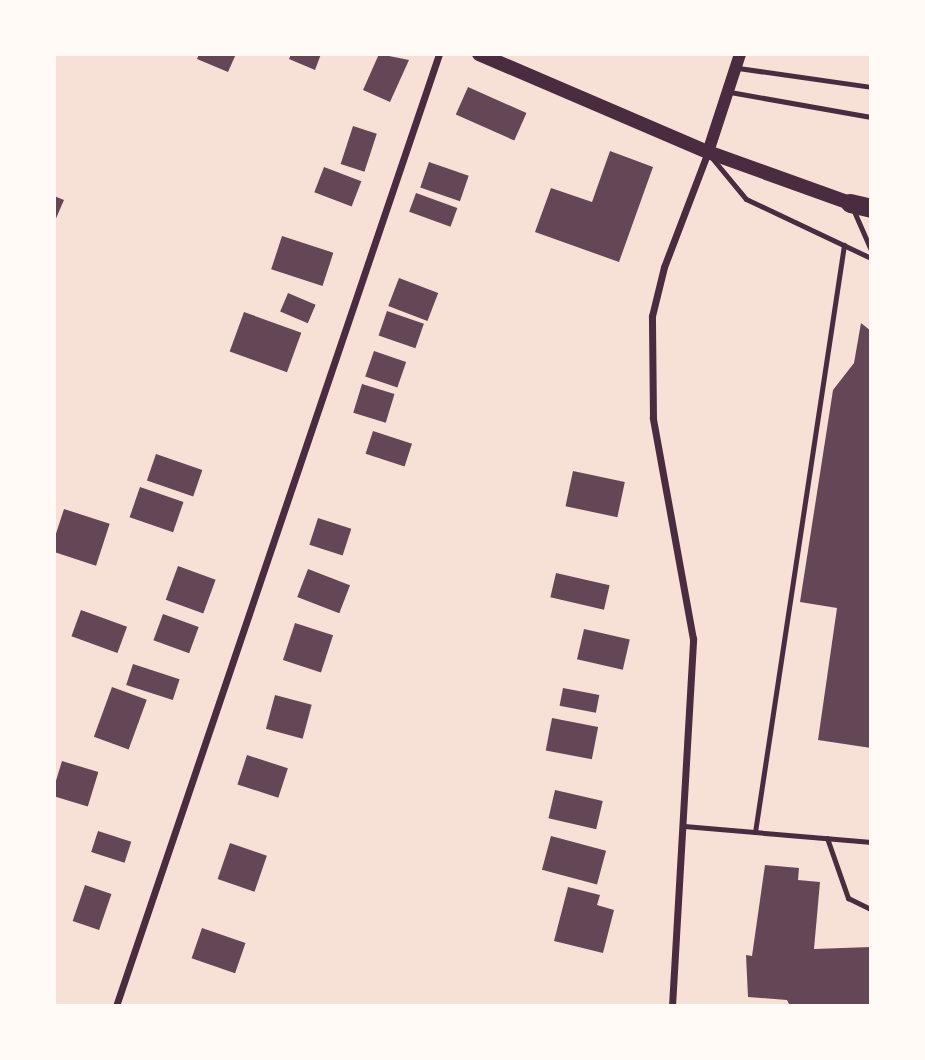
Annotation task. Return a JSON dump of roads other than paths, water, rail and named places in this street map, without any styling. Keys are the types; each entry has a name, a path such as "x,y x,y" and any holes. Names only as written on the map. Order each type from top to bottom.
{"highway":[{"path":"850,203 871,208"}],"main road":[{"path":"479,54 708,152 850,203"}],"street":[{"path":"116,1006 439,54"},
{"path":"672,1006 693,639 653,418 652,316 664,267 730,92 740,54"}],"lane":[{"path":"738,68 871,87"},
{"path":"730,92 871,117"},
{"path":"708,152 746,200 871,258"},
{"path":"850,203 871,250"},
{"path":"755,832 844,245"},
{"path":"684,827 871,842"},
{"path":"827,838 848,898 871,909"}]}
